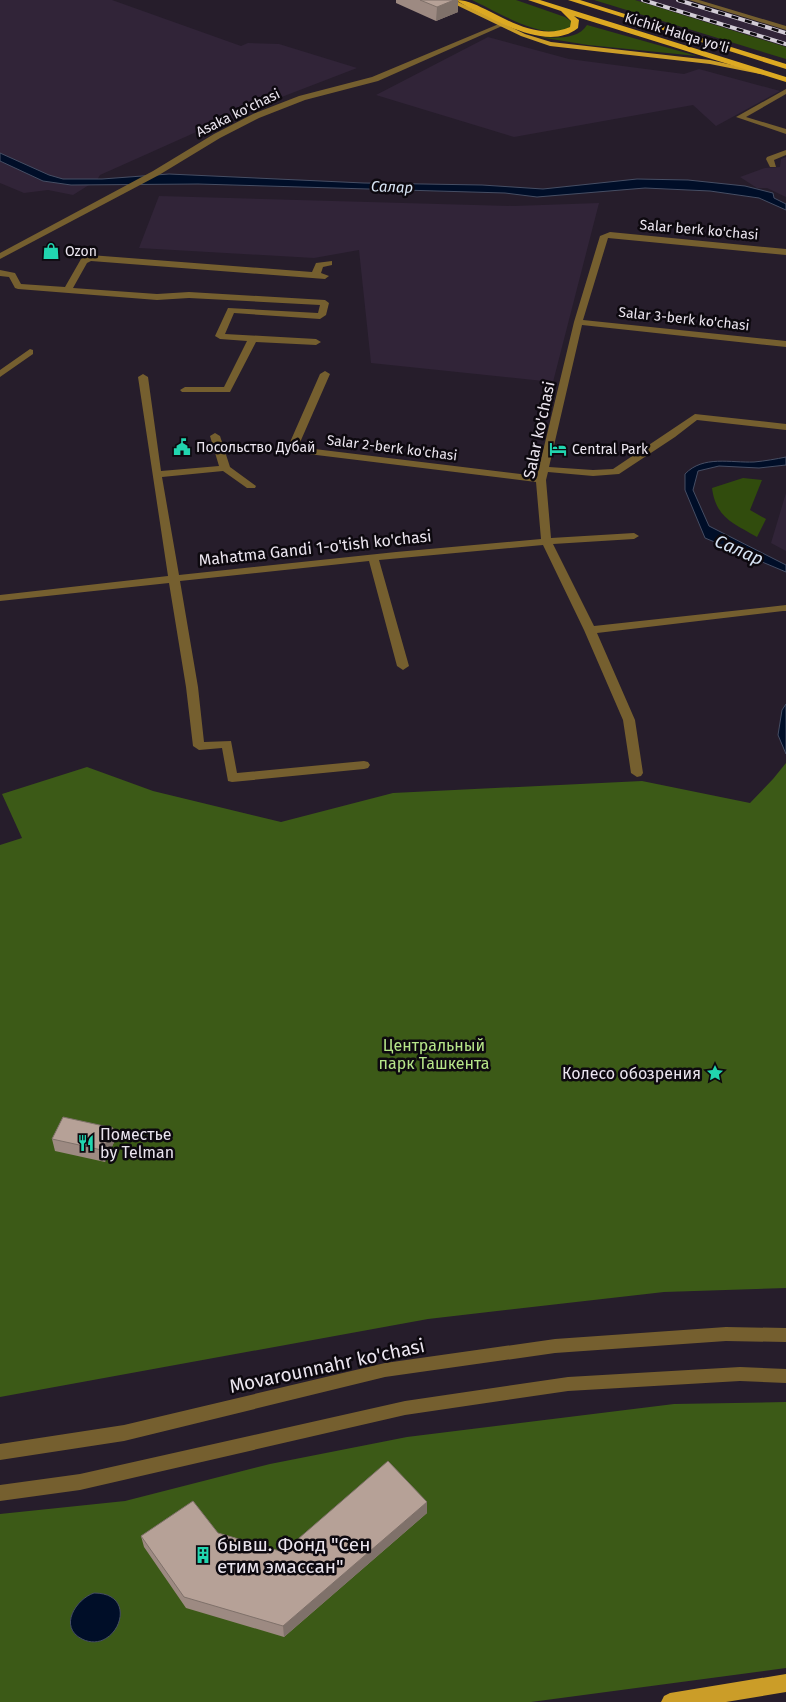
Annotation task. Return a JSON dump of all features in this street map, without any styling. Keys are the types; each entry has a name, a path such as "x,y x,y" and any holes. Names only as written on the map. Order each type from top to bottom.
{"highway":[{"path":"460,0 504,24 540,34 564,33 574,28 576,23 561,9"},
{"name":"Kichik Halqa yo'li","path":"532,0 786,80"},
{"name":"Kichik Halqa yo'li","path":"572,0 786,67"}],"main road":[{"path":"449,0 504,24 523,35 550,44 710,62 765,74"},
{"path":"670,1702 786,1683"}],"street":[{"path":"693,0 786,28"},
{"name":"Asaka ko'chasi","path":"0,256 128,187 156,174 224,133 277,107 302,98 375,80 504,24"},
{"path":"786,91 740,117 786,132"},
{"path":"773,165 770,159 786,152"},
{"name":"Salar berk ko'chasi","path":"610,235 786,252"},
{"name":"Salar ko'chasi","path":"610,235 602,238 578,322 541,480 546,540 590,630 629,720 638,773"},
{"path":"68,289 84,261 90,258 321,276 319,265 330,263"},
{"path":"0,273 12,275 18,286 158,297 189,295 325,304 320,316 231,310"},
{"path":"235,298 220,336 316,342"},
{"name":"Salar 3-berk ko'chasi","path":"578,322 786,344"},
{"path":"185,390 228,390 252,339"},
{"path":"0,374 30,352"},
{"name":"Salar 2-berk ko'chasi","path":"325,374 292,450 541,480"},
{"path":"143,377 192,687 199,747 227,744 232,778 364,765"},
{"path":"543,469 593,473 615,472 672,435 695,417 786,427"},
{"path":"215,436 224,468"},
{"path":"157,474 224,468 251,486"},
{"name":"Mahatma Gandi 1-o'tish ko'chasi","path":"0,598 546,540 634,536"},
{"path":"373,557 403,666"},
{"path":"590,630 783,608"},
{"name":"Movarounnahr ko'chasi","path":"0,1452 124,1434 385,1370 555,1346 726,1334 786,1335"},
{"path":"0,1493 80,1482 391,1410 568,1384 740,1374 786,1376"}],"shaded area":[{"path":"0,0 112,0 241,46 248,43 279,44 357,68 279,98 211,131 203,129 100,175 97,180 73,195 48,190 24,193 0,183"},
{"path":"635,0 682,0 786,32 786,47"},
{"path":"488,37 569,59 684,74 699,69 780,91 716,126 693,105 514,137 376,95"},
{"path":"786,157 786,197 767,188 757,188 740,177 765,168 780,167 781,159"},
{"path":"159,196 514,206 599,203 553,382 371,363 359,250 314,258 139,248"},
{"path":"786,493 786,551 771,543"}],"green space":[{"path":"472,0 516,0 565,17 572,22 572,25 563,30 537,29 508,18"},
{"path":"594,0 635,0 786,47 786,59"},
{"path":"587,25 697,56 588,45 539,37 558,38 572,36 583,30"},
{"path":"743,478 762,480 750,510 766,519 757,537 727,518 717,506 714,498 712,488"},
{"name":"Центральный парк Ташкента","path":"786,763 786,1288 664,1292 428,1319 0,1397 0,845 22,838 2,794 87,767 153,791 281,822 393,793 642,781 750,803"},
{"path":"786,1402 786,1668 531,1702 0,1702 0,1514 125,1501 270,1464 407,1437 674,1404"}],"water":[{"name":"Салар","path":"0,153 49,175 63,179 102,179 169,174 364,183 482,185 543,189 637,179 688,180 745,186 773,193 774,198 786,204 786,210 759,198 710,191 645,188 537,197 505,193 198,184 71,185 43,181 0,161"},
{"name":"Салар","path":"786,457 786,465 759,468 719,466 698,471 693,490 709,526 786,565 786,572 705,538 685,490 685,474 700,464 709,462 754,462"},
{"path":"786,704 786,754 778,735 782,710"},
{"path":"94,1593 109,1596 117,1603 120,1612 119,1622 113,1632 105,1639 94,1642 82,1639 75,1634 71,1628 71,1621 76,1607 87,1596"}],"building":[{"path":"420,0 454,0 437,7"},
{"path":"63,1117 113,1128 102,1150 52,1139"},
{"name":"бывш. Фонд \"Сен етим эмассан\"","path":"388,1461 427,1502 283,1626 184,1597 141,1536 193,1501 218,1533 283,1552"}],"railway":[{"path":"643,0 786,44"},
{"path":"678,0 786,33"}],"place":[{"name":"Ozon","path":"51,251"},
{"name":"Посольство Дубай","path":"182,447"},
{"name":"Central Park","path":"558,449"},
{"name":"Колесо обозрения","path":"715,1073"},
{"name":"Поместье by Telman","path":"86,1143"},
{"name":"бывш. Фонд \"Сен етим эмассан\"","path":"203,1555"}]}
